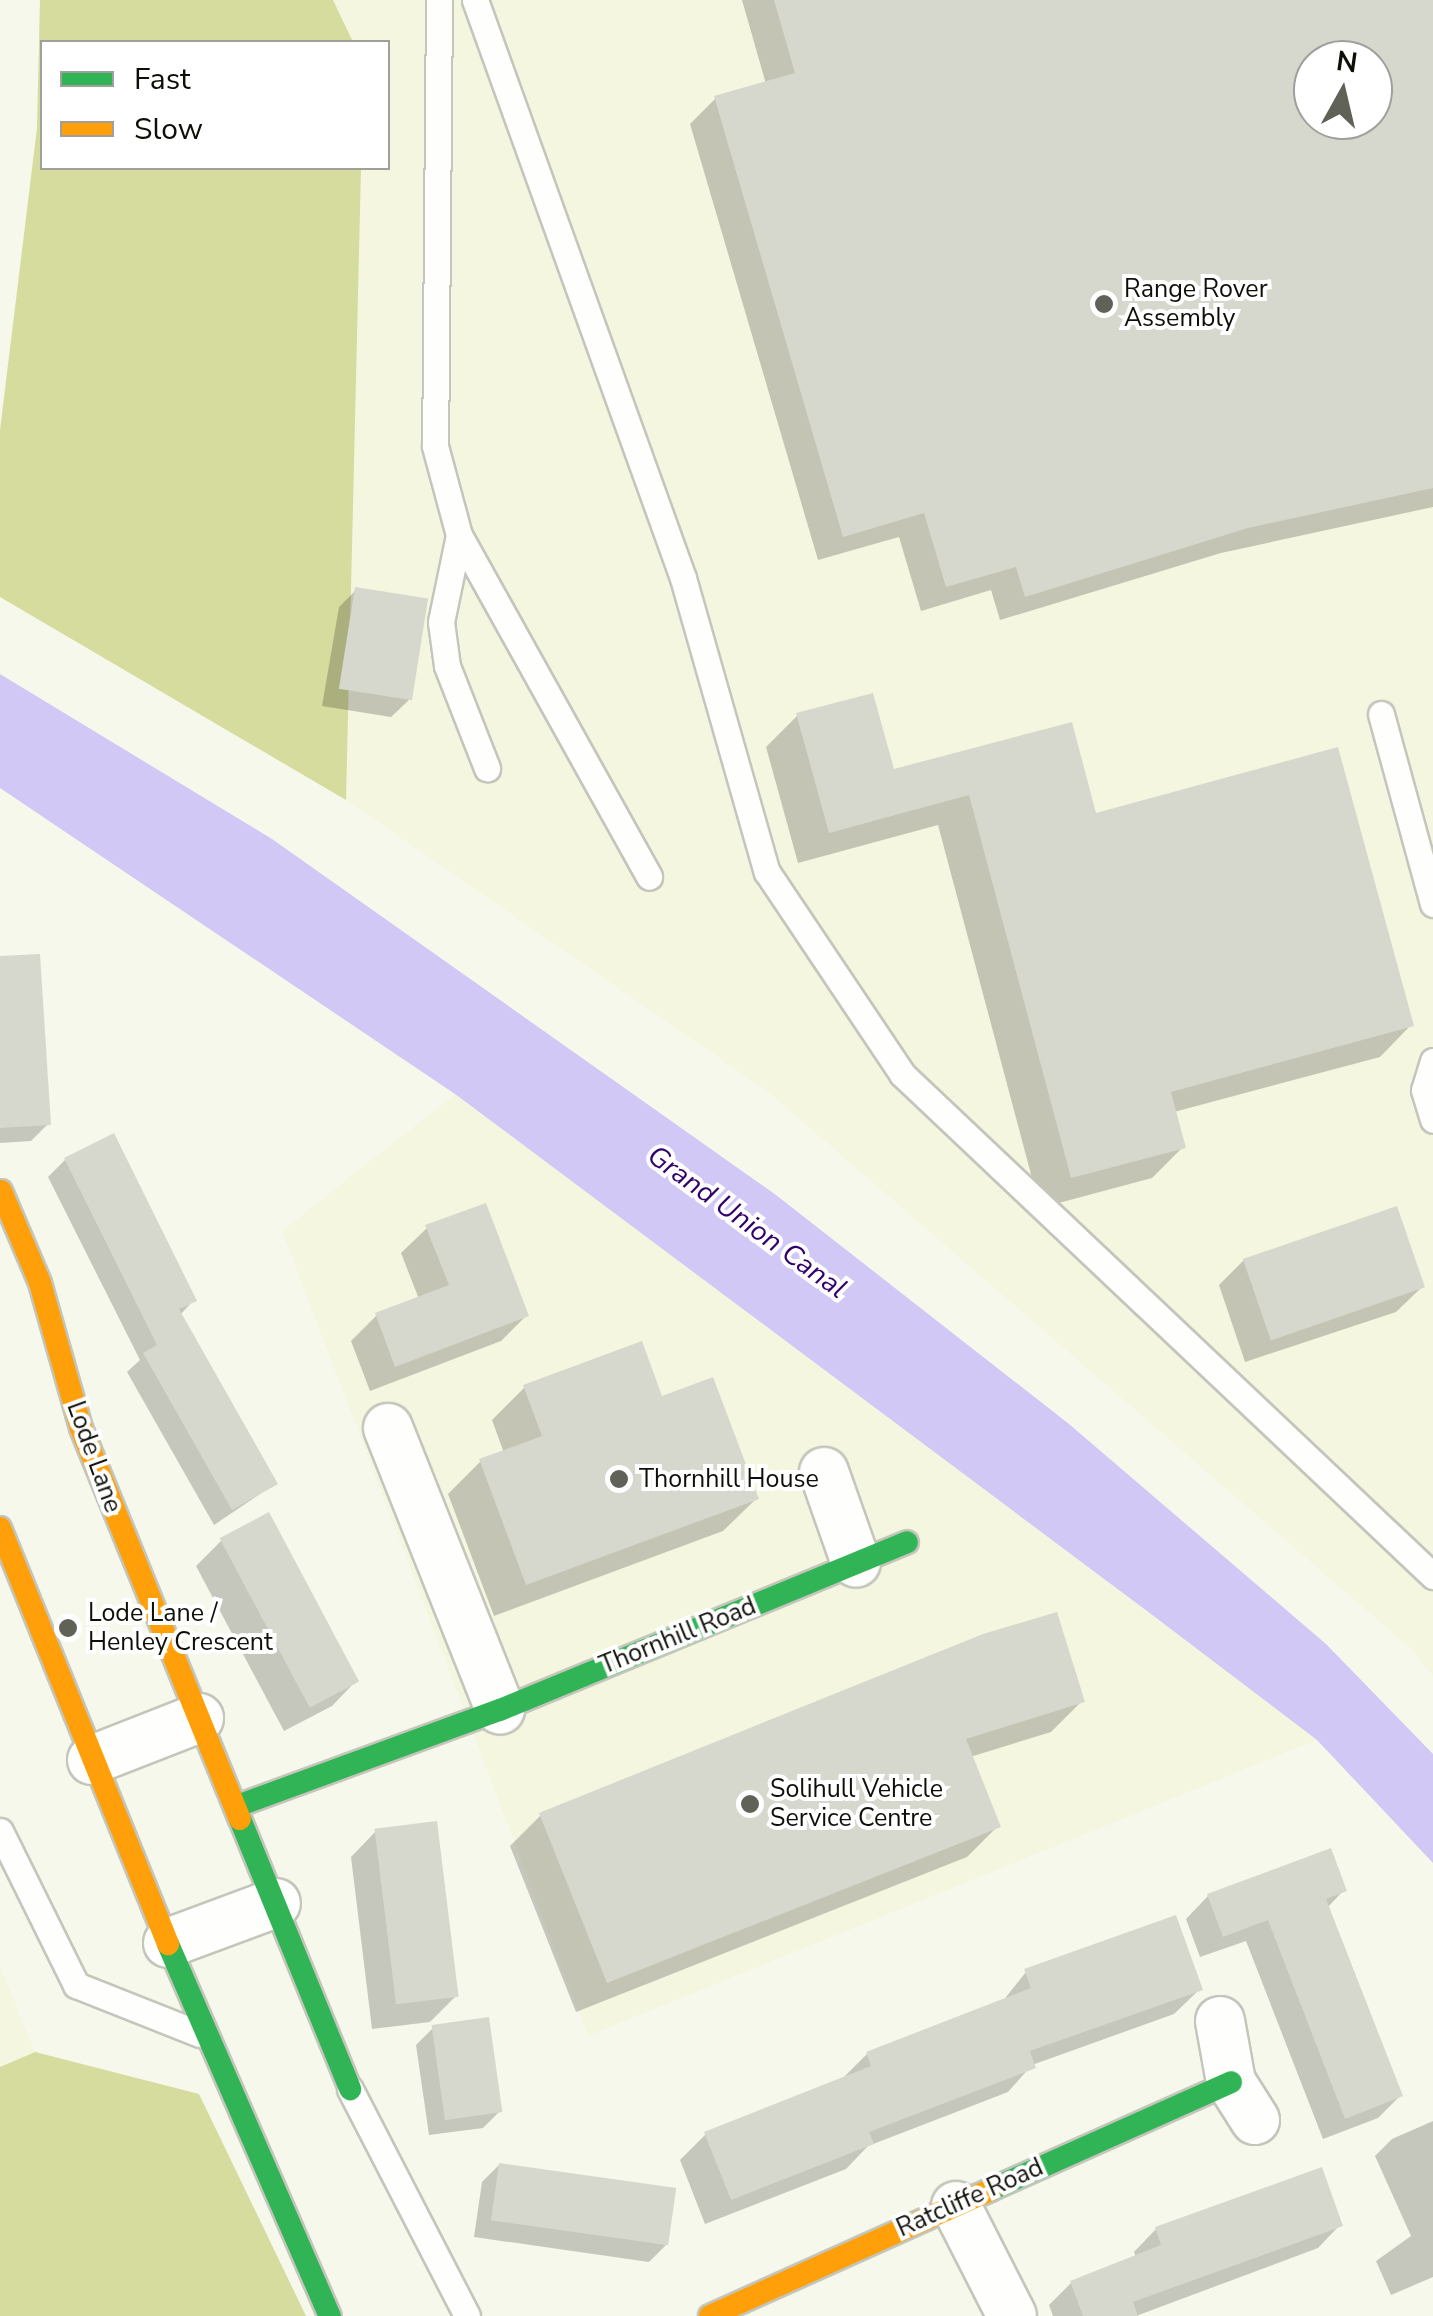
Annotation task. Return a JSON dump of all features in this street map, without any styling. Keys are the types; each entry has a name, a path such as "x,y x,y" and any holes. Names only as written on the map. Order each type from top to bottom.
{"street":[{"name":"Lode Lane","path":"1,1191 40,1283 81,1428 350,2088"},
{"path":"388,1428 500,1710"},
{"path":"824,1472 856,1563"},
{"path":"0,1528 11,1596 92,1760 205,2036 330,2316"},
{"name":"Thornhill Road","path":"237,1806 500,1710 908,1542"},
{"path":"92,1760 199,1718"},
{"path":"168,1943 276,1903"},
{"name":"Ratcliffe Road","path":"710,2316 956,2206 1243,2101 1220,2021"},
{"path":"956,2206 1012,2316"}],"lane":[{"path":"439,0 435,446 459,535 649,877"},
{"path":"474,0 683,578 767,872 902,1074 1433,1576"},
{"path":"459,535 440,622 447,666 487,768"},
{"path":"1382,714 1433,904"},
{"path":"1433,1061 1424,1090 1433,1120"},
{"path":"0,1831 76,1985 205,2036"},
{"path":"350,2088 467,2316"}],"shaded area":[{"path":"213,0 1433,0 1433,1676 1410,1648 767,1091 346,800 255,326 234,170 390,170 390,40 218,40"},
{"path":"455,1094 1317,1740 588,2036 282,1231"},
{"path":"0,1966 35,2052 0,2067"}],"green space":[{"path":"40,0 333,0 352,40 40,40 40,170 361,170 346,800 0,597 0,430 37,128"},
{"path":"35,2052 199,2094 306,2316 0,2316 0,2067"}],"water":[{"name":"Grand Union Canal","path":"0,674 272,839 776,1195 1069,1424 1326,1644 1433,1754 1433,1863 1317,1740 1147,1611 455,1094 0,788"}],"building":[{"name":"Range Rover Assembly","path":"774,0 1433,0 1433,488 1248,528 1025,597 1016,567 946,587 924,513 843,537 714,96 795,73"},
{"path":"355,587 428,599 412,700 339,689"},
{"path":"873,693 894,769 1072,722 1096,813 1338,747 1414,1026 1171,1092 1186,1148 1071,1178 969,795 829,833 796,713"},
{"path":"40,954 51,1125 0,1128 0,956"},
{"path":"114,1133 197,1301 179,1309 278,1484 232,1510 143,1353 157,1345 64,1158"},
{"path":"486,1203 529,1316 395,1367 375,1313 449,1285 425,1225"},
{"path":"1397,1206 1425,1287 1271,1340 1243,1259"},
{"name":"Thornhill House","path":"642,1341 662,1396 713,1377 759,1499 526,1585 479,1459 542,1436 523,1385"},
{"path":"269,1512 359,1682 310,1708 220,1538"},
{"path":"1057,1612 1085,1702 966,1739 1001,1827 607,1983 539,1813 983,1634"},
{"path":"437,1821 459,1997 396,2004 374,1829"},
{"path":"1331,1848 1347,1891 1326,1899 1403,2096 1345,2119 1268,1920 1223,1937 1207,1894"},
{"path":"1176,1915 1203,1990 1030,2051 1036,2068 869,2132 874,2144 731,2200 704,2132 871,2066 866,2052 1031,1988 1024,1969"},
{"path":"489,2017 502,2112 445,2120 432,2025"},
{"path":"499,2163 676,2188 668,2245 491,2220"},
{"path":"1322,2167 1343,2226 1133,2302 1138,2316 1083,2316 1070,2281 1161,2245 1155,2227"}],"traffic: fast":[{"path":"237,1806 500,1710 907,1542"},
{"path":"240,1819 350,2089"},
{"path":"168,1944 330,2316"},
{"path":"990,2190 1231,2082"}],"traffic: slow":[{"path":"1,1191 40,1283 81,1428 240,1819"},
{"path":"0,1528 168,1944"},
{"path":"710,2316 990,2190"}],"place":[{"name":"Range Rover Assembly","path":"1104,304"},
{"name":"Thornhill House","path":"619,1479"},
{"name":"Lode Lane / Henley Crescent","path":"68,1628"},
{"name":"Solihull Vehicle Service Centre","path":"750,1804"}]}
